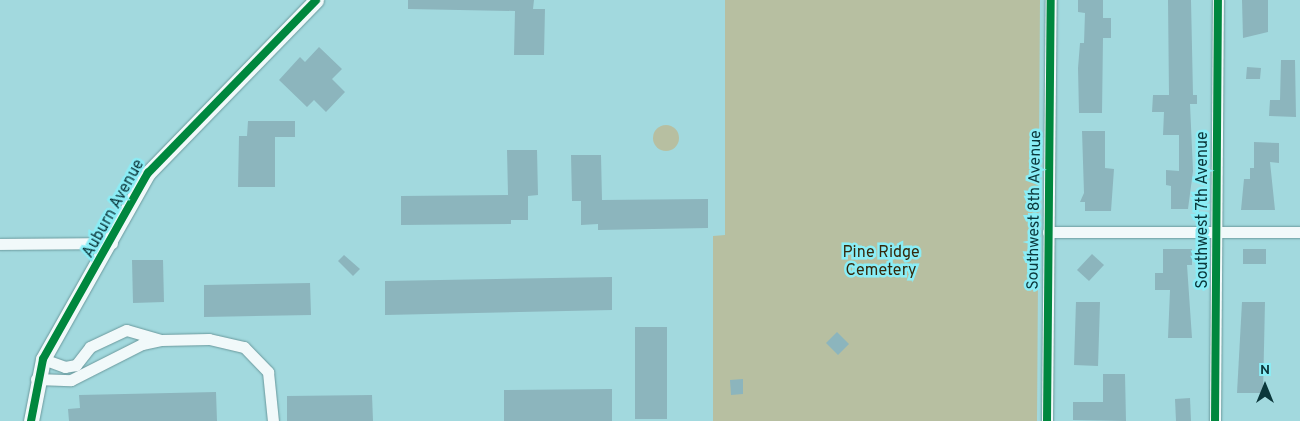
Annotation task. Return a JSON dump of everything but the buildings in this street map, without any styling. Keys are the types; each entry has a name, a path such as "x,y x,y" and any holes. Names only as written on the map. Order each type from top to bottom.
{"street":[{"name":"Auburn Avenue","path":"31,421 36,379 43,359 112,243 156,161 316,0"},
{"name":"Southwest 8th Avenue","path":"1047,421 1051,0"},
{"name":"Southwest 7th Avenue","path":"1215,421 1218,0"},
{"path":"1048,232 1300,232"},
{"path":"0,244 112,243"},
{"path":"43,359 65,367 76,365 90,347 126,330 161,340"},
{"path":"36,379 71,380 142,344 161,340 209,339 244,347 268,372 273,421"}],"green space":[{"name":"Pine Ridge Cemetery","path":"725,0 1040,0 1037,421 713,421 713,236 725,235"},
{"path":"666,125 675,129 679,138 675,147 666,151 657,147 653,138 657,129"}],"cycle path":[{"path":"31,421 43,359 148,173 316,0"},
{"path":"1047,421 1051,0"},
{"path":"1215,421 1218,0"}]}
